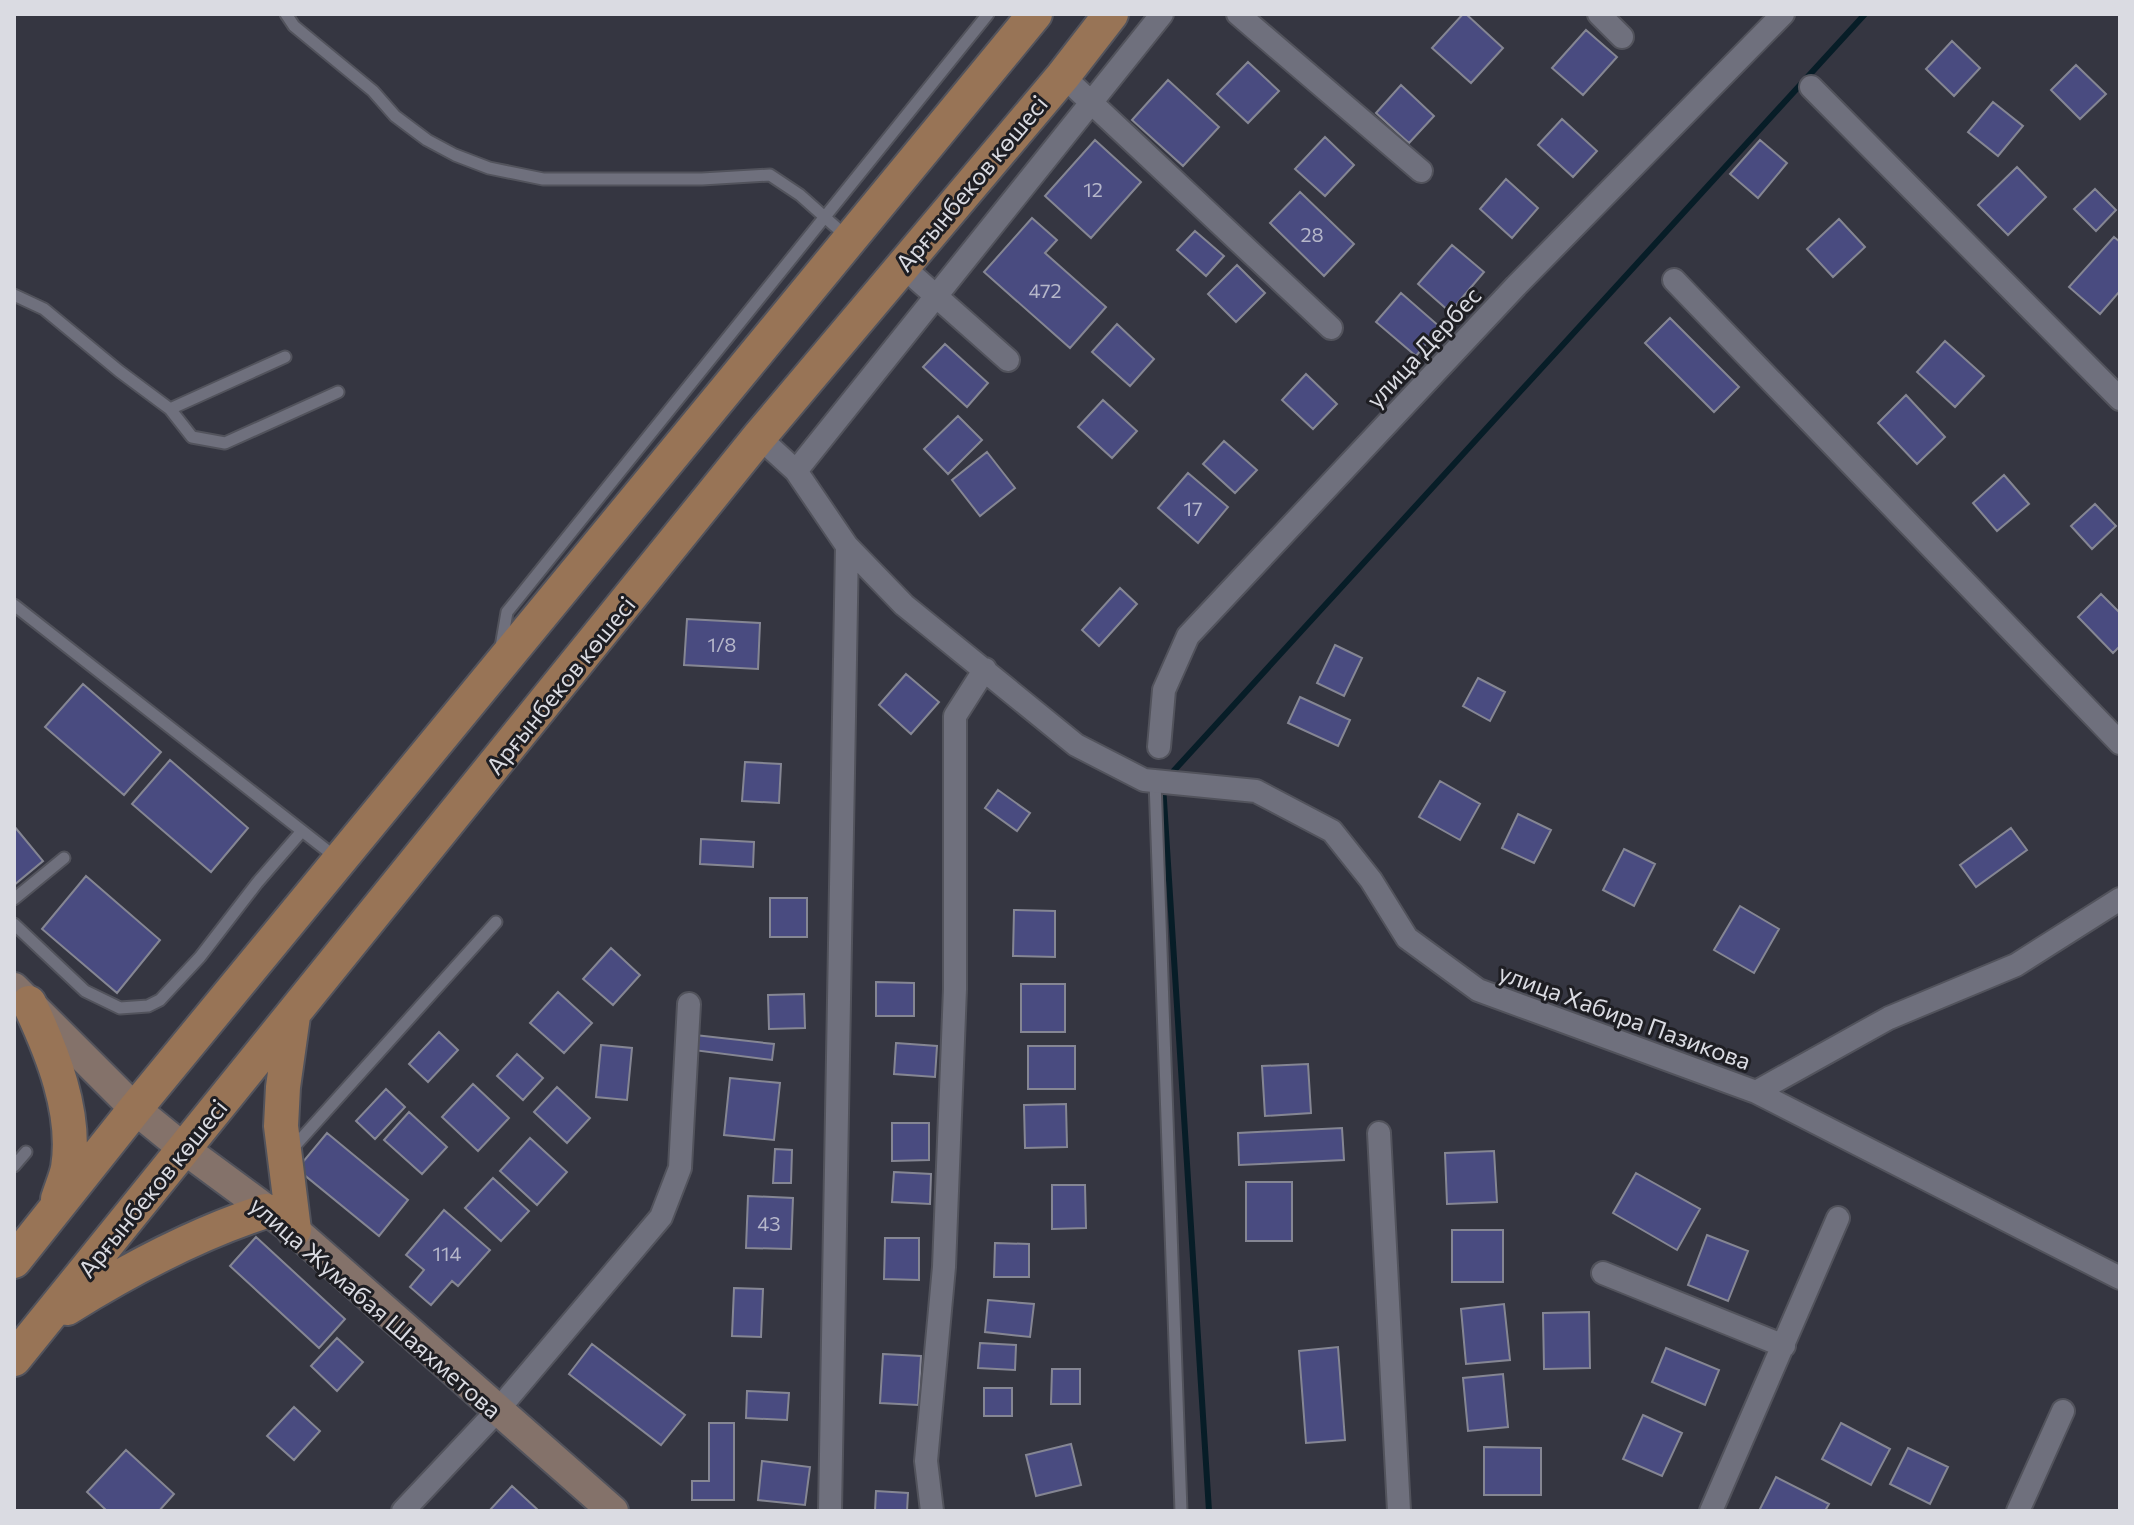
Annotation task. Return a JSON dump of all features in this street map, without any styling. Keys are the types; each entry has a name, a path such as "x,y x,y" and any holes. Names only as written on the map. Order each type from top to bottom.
{"main road":[{"path":"14,1261 498,668 837,228 1035,14"},
{"name":"Арғынбеков көшесі","path":"14,1359 759,437 1063,76 1111,14"},
{"path":"22,996 51,1049 63,1090 68,1126 68,1167 55,1210"},
{"path":"46,1321 109,1282 220,1226 280,1220 283,1087 293,1014"}],"street":[{"path":"796,471 1162,14"},
{"path":"1238,14 1421,171"},
{"path":"1599,14 1622,37"},
{"name":"улица Дербес","path":"1159,747 1164,690 1188,636 1516,286 1783,14"},
{"path":"1063,76 1331,328"},
{"path":"1811,87 2120,399"},
{"path":"901,265 1008,360"},
{"path":"1674,280 2120,743"},
{"name":"улица Хабира Пазикова","path":"759,437 796,471 847,546 904,605 1076,745 1144,780 1256,791 1332,831 1371,880 1407,938 1478,990 1756,1092 2120,1278"},
{"path":"830,1511 847,546"},
{"path":"932,1511 926,1461 944,1267 955,989 955,716 985,669"},
{"path":"1756,1092 1889,1018 2016,965 2120,899"},
{"name":"улица Жумабая Шаяхметова","path":"22,996 135,1109 280,1220 613,1511"},
{"path":"403,1511 497,1411 661,1217 680,1168 689,1004"},
{"path":"1379,1133 1399,1511"},
{"path":"1711,1511 1838,1218"},
{"path":"1603,1273 1784,1346"},
{"path":"2018,1511 2063,1411"}],"lane":[{"path":"286,14 297,20 373,91 395,116 427,140 455,155 489,168 543,179 702,179 770,175 800,195 837,228 988,14"},
{"path":"14,295 44,309 170,409 192,437 225,443 338,392"},
{"path":"170,409 285,357"},
{"path":"14,605 339,860"},
{"path":"1155,781 1181,1511"},
{"path":"14,924 85,991 120,1008 148,1006 160,1000 200,957 302,831"},
{"path":"14,899 64,858"},
{"path":"283,1158 496,922"},
{"path":"14,1166 26,1152"}],"building":[{"path":"1463,14 1503,48 1471,83 1432,48"},
{"path":"1586,30 1617,57 1583,95 1552,68"},
{"path":"1952,41 1980,68 1954,96 1926,69"},
{"path":"1248,62 1279,91 1248,123 1217,94"},
{"path":"2076,65 2106,94 2080,119 2051,90"},
{"path":"1168,80 1219,127 1183,166 1132,120"},
{"path":"1401,85 1434,116 1409,143 1376,113"},
{"path":"1993,102 2023,126 1998,156 1968,132"},
{"path":"1562,119 1597,151 1573,177 1538,145"},
{"path":"1325,137 1354,165 1325,196 1295,169"},
{"path":"1095,140 1141,182 1091,238 1045,196"},
{"path":"1760,140 1787,163 1758,198 1730,174"},
{"path":"2017,167 2046,197 2008,235 1978,205"},
{"path":"1506,179 1538,208 1512,238 1480,209"},
{"path":"2095,189 2116,210 2096,231 2074,209"},
{"path":"1300,192 1354,244 1324,276 1270,223"},
{"path":"1032,218 1057,240 1045,253 1106,307 1070,348 984,272"},
{"path":"1839,219 1865,247 1833,277 1807,249"},
{"path":"1195,231 1224,256 1206,276 1177,250"},
{"path":"2114,237 2120,242 2120,291 2100,314 2069,287"},
{"path":"1452,245 1484,272 1450,312 1418,284"},
{"path":"1237,265 1265,293 1236,322 1208,294"},
{"path":"1401,293 1440,327 1416,356 1376,322"},
{"path":"1670,318 1739,387 1714,412 1645,343"},
{"path":"1117,324 1154,359 1130,386 1092,352"},
{"path":"1945,341 1984,376 1955,407 1917,372"},
{"path":"945,344 988,383 967,407 923,367"},
{"path":"1306,374 1337,404 1313,429 1282,400"},
{"path":"1906,395 1945,437 1917,464 1878,423"},
{"path":"1103,400 1137,431 1112,458 1078,427"},
{"path":"958,416 982,440 948,474 924,449"},
{"path":"1224,441 1257,470 1235,493 1203,464"},
{"path":"987,452 1015,488 980,516 952,480"},
{"path":"1188,473 1228,507 1198,543 1158,508"},
{"path":"2004,475 2029,504 1997,531 1973,503"},
{"path":"2095,504 2116,526 2092,549 2071,526"},
{"path":"1120,588 1137,604 1099,646 1082,630"},
{"path":"2101,594 2120,613 2120,646 2113,653 2078,617"},
{"path":"687,619 760,623 758,669 684,665"},
{"path":"1335,645 1362,658 1344,696 1317,683"},
{"path":"906,674 939,702 911,734 879,705"},
{"path":"1478,678 1505,692 1490,721 1463,706"},
{"path":"83,684 161,752 124,795 45,727"},
{"path":"1300,697 1350,720 1338,746 1288,723"},
{"path":"170,760 248,828 211,872 132,804"},
{"path":"745,762 781,764 779,803 742,801"},
{"path":"1440,781 1480,804 1460,840 1419,817"},
{"path":"998,790 1030,813 1017,831 985,808"},
{"path":"1518,814 1551,830 1534,863 1502,848"},
{"path":"14,826 43,861 14,885"},
{"path":"2011,828 2027,850 1976,887 1960,865"},
{"path":"701,839 754,842 753,867 700,864"},
{"path":"1624,849 1655,864 1634,906 1603,890"},
{"path":"86,876 160,940 117,993 42,929"},
{"path":"770,898 807,898 807,937 770,937"},
{"path":"1740,906 1779,929 1754,973 1714,950"},
{"path":"1014,910 1055,911 1055,957 1013,956"},
{"path":"611,948 640,975 613,1005 583,979"},
{"path":"876,982 914,983 914,1016 876,1016"},
{"path":"1021,984 1065,984 1065,1032 1021,1032"},
{"path":"558,992 592,1023 564,1053 530,1023"},
{"path":"804,994 805,1028 769,1029 768,995"},
{"path":"439,1032 458,1050 428,1082 409,1064"},
{"path":"695,1035 774,1044 772,1060 693,1050"},
{"path":"896,1043 937,1046 935,1077 894,1074"},
{"path":"601,1045 632,1048 627,1100 596,1097"},
{"path":"1028,1046 1075,1046 1075,1089 1028,1089"},
{"path":"517,1054 543,1078 523,1100 497,1076"},
{"path":"1308,1064 1311,1113 1265,1116 1262,1066"},
{"path":"730,1078 780,1083 774,1140 724,1135"},
{"path":"473,1084 509,1118 478,1151 442,1117"},
{"path":"557,1087 590,1118 567,1143 534,1112"},
{"path":"386,1089 405,1107 375,1139 356,1121"},
{"path":"1066,1104 1067,1147 1025,1148 1024,1105"},
{"path":"409,1112 447,1147 422,1174 384,1140"},
{"path":"892,1123 929,1123 929,1160 892,1161"},
{"path":"1342,1128 1344,1160 1239,1165 1238,1133"},
{"path":"327,1133 408,1200 379,1236 297,1169"},
{"path":"530,1138 567,1172 537,1205 500,1171"},
{"path":"775,1149 792,1150 791,1183 773,1183"},
{"path":"1494,1151 1497,1202 1447,1204 1445,1153"},
{"path":"894,1172 931,1174 930,1204 892,1202"},
{"path":"1636,1173 1700,1209 1677,1250 1613,1213"},
{"path":"493,1178 529,1211 501,1241 465,1208"},
{"path":"1246,1182 1292,1182 1292,1241 1246,1241"},
{"path":"1052,1185 1085,1185 1086,1228 1052,1229"},
{"path":"748,1196 793,1198 791,1249 746,1248"},
{"path":"444,1210 490,1250 458,1286 452,1281 431,1305 410,1287 424,1270 406,1255"},
{"path":"1452,1230 1503,1230 1503,1282 1452,1282"},
{"path":"1707,1235 1748,1251 1728,1301 1688,1285"},
{"path":"256,1237 345,1319 319,1348 230,1266"},
{"path":"885,1238 919,1238 919,1280 884,1279"},
{"path":"995,1243 1029,1244 1029,1277 994,1277"},
{"path":"734,1288 763,1289 761,1337 732,1336"},
{"path":"988,1300 1034,1304 1030,1337 985,1332"},
{"path":"1504,1304 1510,1360 1466,1364 1461,1309"},
{"path":"1589,1312 1590,1368 1544,1369 1543,1313"},
{"path":"337,1338 363,1362 337,1391 311,1366"},
{"path":"980,1343 1016,1345 1015,1370 978,1368"},
{"path":"592,1344 685,1415 661,1445 569,1374"},
{"path":"1338,1347 1345,1440 1306,1443 1299,1351"},
{"path":"1666,1348 1719,1370 1705,1405 1652,1382"},
{"path":"883,1354 921,1356 918,1405 880,1403"},
{"path":"1052,1369 1080,1369 1080,1404 1051,1404"},
{"path":"1503,1374 1508,1427 1468,1431 1463,1378"},
{"path":"984,1388 1012,1388 1012,1416 984,1416"},
{"path":"747,1391 789,1393 787,1420 746,1418"},
{"path":"294,1407 320,1431 294,1460 267,1436"},
{"path":"1643,1415 1682,1433 1662,1476 1623,1459"},
{"path":"709,1423 734,1423 734,1500 692,1500 692,1481 709,1481"},
{"path":"1841,1423 1890,1449 1871,1485 1822,1459"},
{"path":"1071,1444 1081,1485 1036,1496 1026,1455"},
{"path":"1484,1447 1541,1448 1541,1495 1484,1495"},
{"path":"1908,1448 1948,1467 1930,1504 1890,1484"},
{"path":"126,1450 174,1494 159,1511 107,1511 87,1492"},
{"path":"762,1461 810,1467 805,1505 758,1500"},
{"path":"1776,1477 1829,1504 1825,1511 1759,1511"},
{"path":"512,1486 538,1510 489,1511"},
{"path":"876,1491 908,1493 907,1511 875,1511"}],"waterway":[{"path":"1169,776 1865,14"},
{"path":"1163,785 1209,1511"}]}
